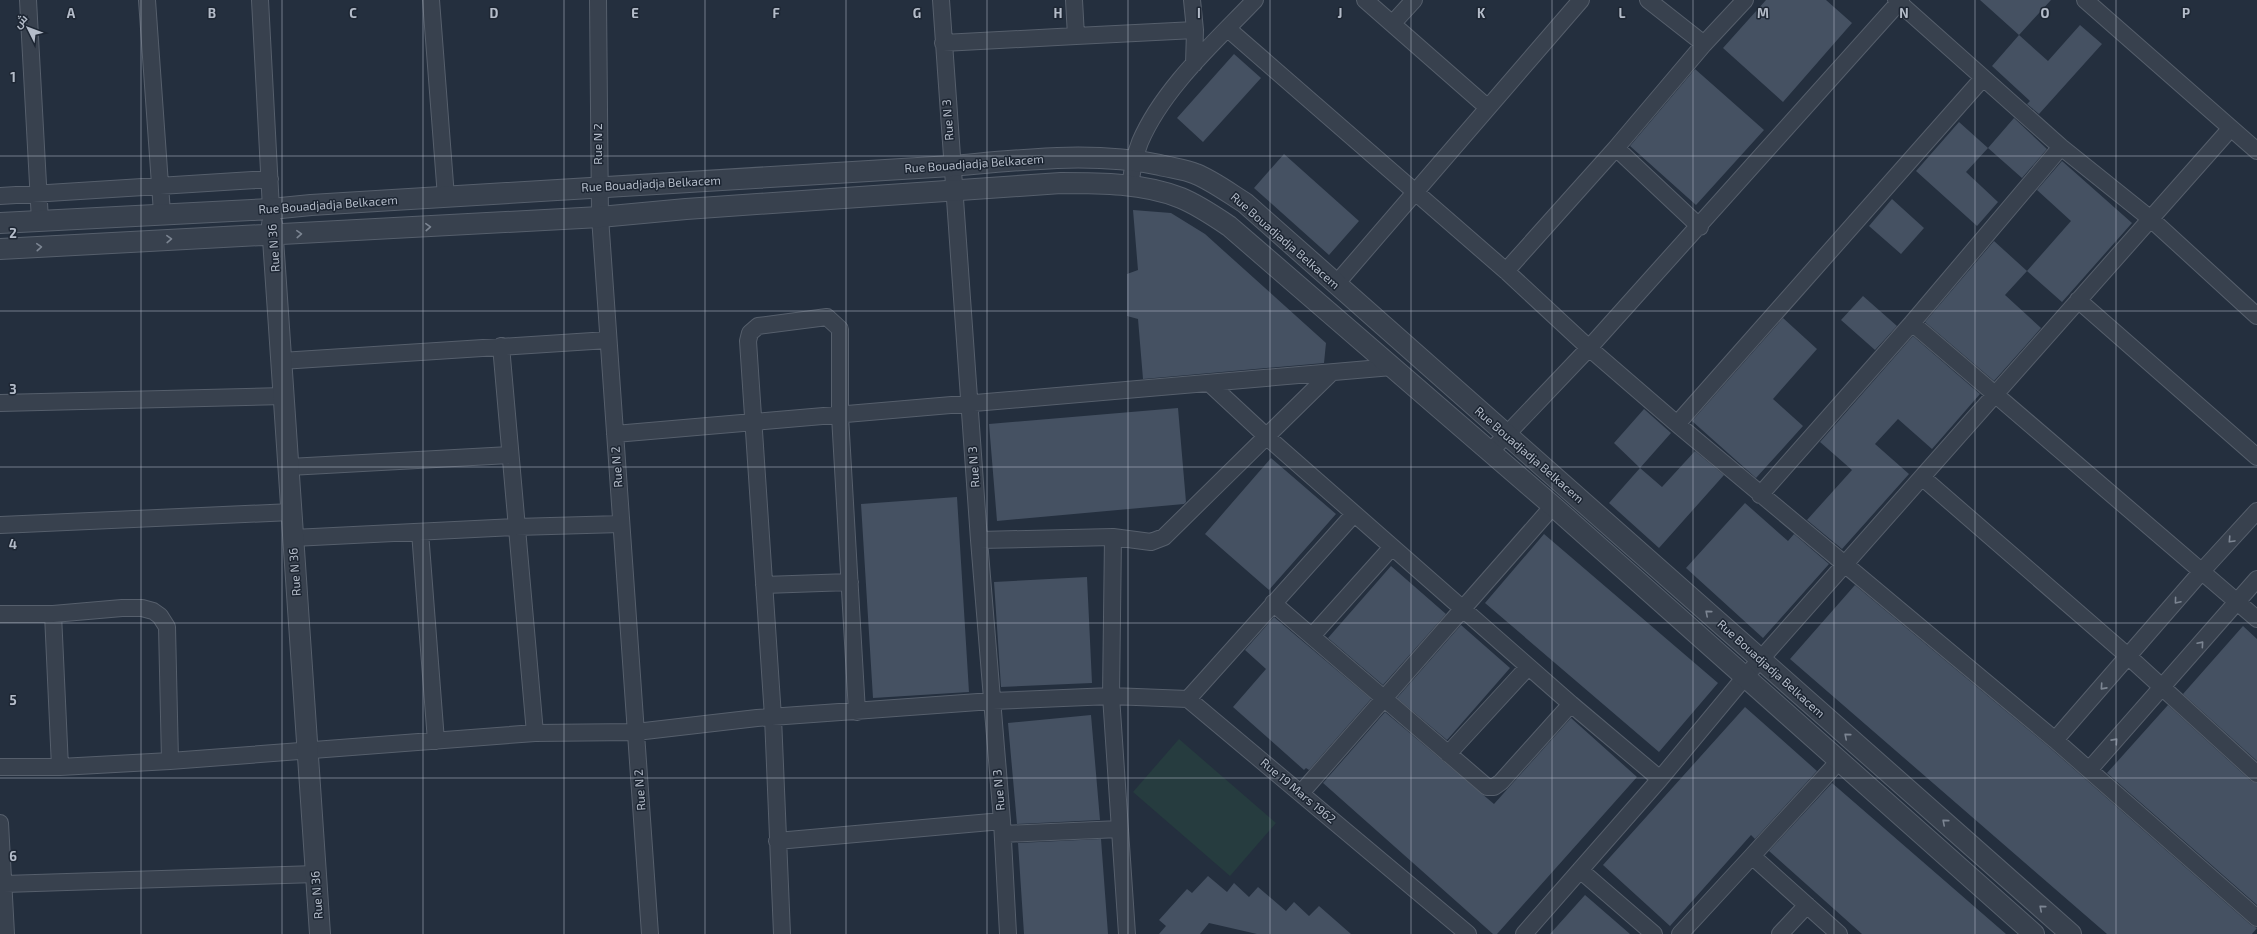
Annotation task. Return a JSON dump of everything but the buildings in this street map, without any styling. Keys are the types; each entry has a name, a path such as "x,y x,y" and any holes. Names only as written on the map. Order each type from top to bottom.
{"street":[{"path":"28,0 40,221"},
{"path":"147,0 162,213"},
{"path":"260,0 271,209"},
{"path":"431,0 446,197"},
{"name":"Rue N 2","path":"598,0 598,188 650,934"},
{"name":"Rue N 3","path":"941,0 951,166 1002,827 1008,934"},
{"path":"1074,0 1076,36"},
{"path":"1192,0 1195,30 1194,64"},
{"path":"1130,187 1134,160 1140,142 1154,116 1194,64 1255,0"},
{"path":"1365,0 1487,107"},
{"path":"1392,23 1414,0"},
{"path":"1336,284 1487,107 1581,0"},
{"path":"1648,0 1704,44"},
{"path":"1506,271 1616,148 1704,44 1745,0"},
{"path":"2085,0 2257,151"},
{"path":"1490,452 1589,348 1700,227 1898,1 2061,147 2152,220 2257,316"},
{"path":"1228,29 1506,271 1589,348 1760,495 1846,564 2055,740 2257,918"},
{"path":"943,43 1195,30"},
{"path":"1677,424 1983,78"},
{"path":"1524,934 1660,779 1744,678 1997,394 2078,300 2152,220 2231,128"},
{"path":"1760,495 1912,323 2061,147"},
{"path":"1616,148 1700,227"},
{"name":"Rue Bouadjadja Belkacem","path":"0,223 162,213 271,209 310,205 1076,157 1134,160 1195,173 1220,186 1245,204 2071,934"},
{"path":"0,196 270,179"},
{"name":"Rue Bouadjadja Belkacem","path":"0,249 164,239 273,236 600,217 1061,183 1095,183 1130,187 1180,198 1223,223 1392,367 1553,506 1744,678 2034,934"},
{"name":"Rue N 36","path":"271,209 320,934"},
{"path":"2078,300 2257,457"},
{"path":"782,934 773,717 752,422 748,341 750,333 758,326 827,317 840,329 840,416 857,712"},
{"path":"1912,323 1997,394 2257,619"},
{"path":"282,361 608,340"},
{"path":"501,346 535,733"},
{"path":"615,434 970,405 1392,367"},
{"path":"979,540 1113,537 1151,542 1164,537 1331,373"},
{"path":"1210,384 1266,436 1528,667 1660,779"},
{"path":"0,403 284,396"},
{"path":"289,467 510,456"},
{"path":"1922,478 2129,658 2257,774"},
{"path":"1301,793 1553,506"},
{"path":"2055,740 2129,658 2202,571 2257,511"},
{"path":"0,525 292,512"},
{"path":"0,767 60,767 170,761 308,752 535,733 636,732 773,717 992,701 1111,696 1188,699 1354,514"},
{"path":"293,538 516,527 621,524"},
{"path":"420,532 436,741"},
{"path":"1113,537 1111,696 1127,934"},
{"path":"1312,636 1392,547"},
{"path":"2089,770 2257,579"},
{"path":"764,585 850,582"},
{"path":"1273,604 1486,786 1494,787 1501,782 1571,704"},
{"path":"0,614 53,614 122,608 153,611 160,616 166,627 170,761"},
{"path":"53,614 60,767"},
{"path":"1448,754 1528,667"},
{"name":"Rue 19 Mars 1962","path":"1188,699 1468,934"},
{"path":"1680,934 1839,761"},
{"path":"0,823 4,884 2,917 6,934"},
{"path":"777,841 1002,827 1120,829"},
{"path":"1752,856 1839,934"},
{"path":"1580,870 1654,934"},
{"path":"4,884 316,874"},
{"path":"1780,934 1807,905"}],"green space":[{"path":"1179,739 1276,823 1230,876 1133,792"}]}
